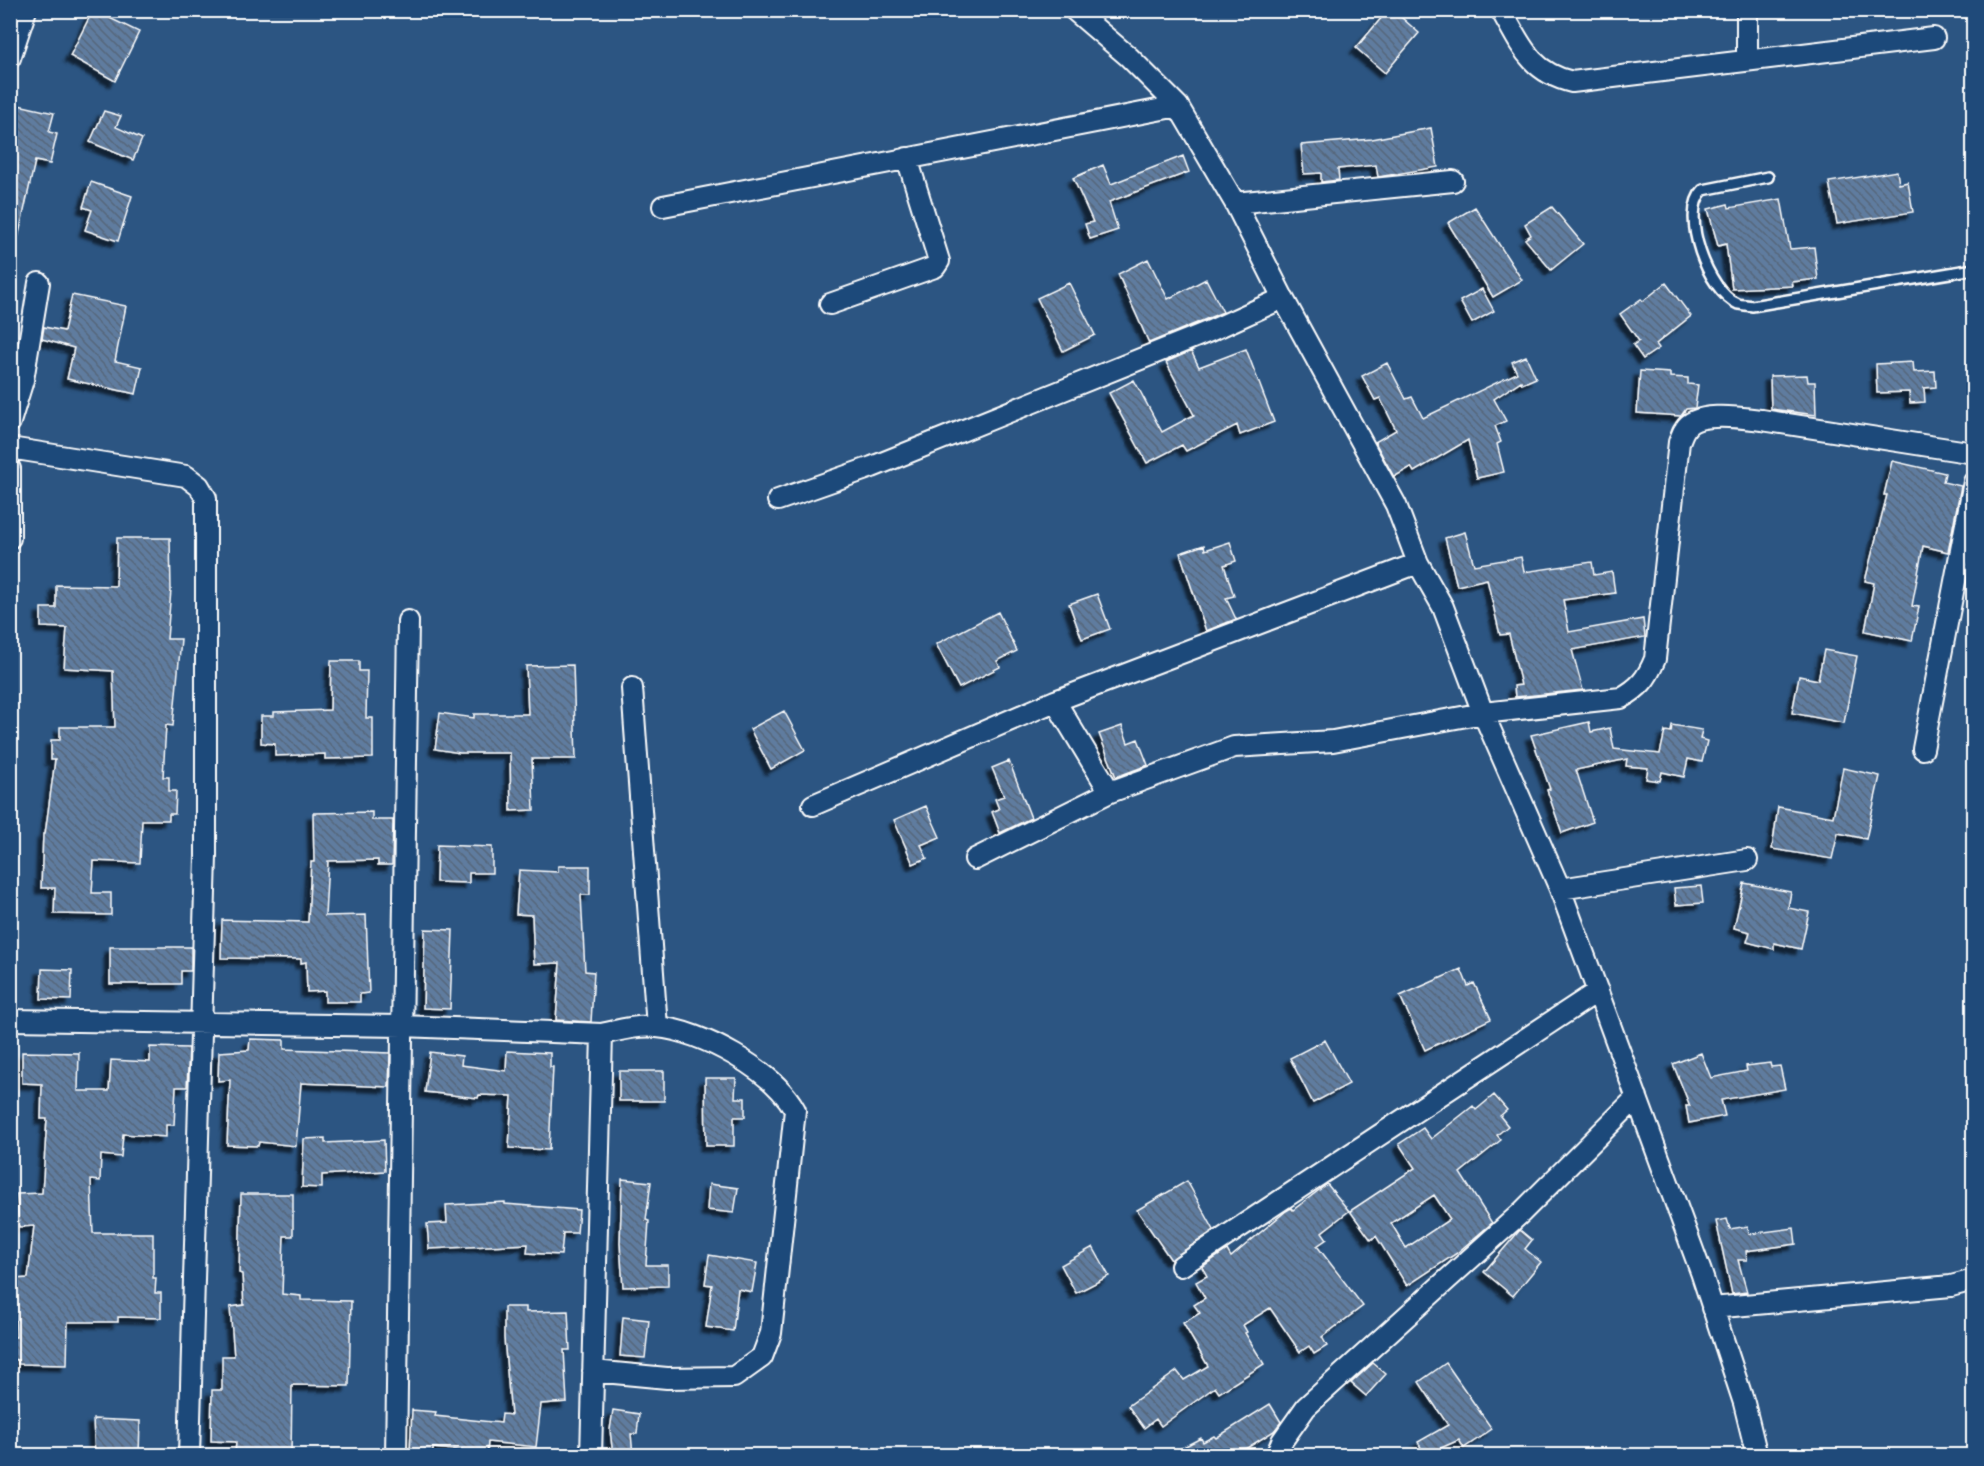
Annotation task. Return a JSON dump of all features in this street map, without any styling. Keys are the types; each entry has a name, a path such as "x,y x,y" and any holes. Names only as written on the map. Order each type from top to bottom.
{"street":[{"path":"10,58 26,10"},
{"path":"1074,10 1136,63 1178,106 1235,203 1282,298 1396,505 1418,563 1443,607 1483,713 1560,889 1712,1308 1744,1403 1757,1455"},
{"path":"1501,10 1532,63 1554,78 1572,82 1934,38"},
{"path":"1747,10 1747,61"},
{"path":"663,206 1178,106"},
{"path":"830,304 935,267 939,261 907,158"},
{"path":"1235,203 1453,181"},
{"path":"10,422 23,380 39,283"},
{"path":"778,500 872,467 1210,331 1282,298"},
{"path":"975,859 1110,792 1234,747 1333,741 1483,713 1621,698 1637,690 1647,677 1655,659 1679,442 1685,427 1698,420 1726,417 1762,420 1974,453"},
{"path":"10,448 186,476 199,486 207,498 206,856 200,1023 201,1096 189,1455"},
{"path":"10,469 10,538"},
{"path":"1923,749 1974,482"},
{"path":"813,805 1055,701 1418,563"},
{"path":"396,1455 408,621"},
{"path":"632,688 657,1027"},
{"path":"1055,701 1110,792"},
{"path":"1560,889 1747,861"},
{"path":"1181,1266 1598,991"},
{"path":"10,1020 402,1026 602,1034 628,1028 657,1027 693,1035 731,1054 779,1088 795,1110 771,1333 762,1358 734,1377 667,1378 593,1371"},
{"path":"591,1455 602,1034"},
{"path":"1276,1455 1282,1441 1306,1407 1522,1212 1637,1097"},
{"path":"1712,1308 1951,1286 1974,1280"}],"lane":[{"path":"1768,177 1703,190 1696,197 1693,210 1696,235 1706,264 1726,294 1737,303 1752,306 1974,269"}],"building":[{"path":"93,10 139,32 115,81 70,56"},
{"path":"1388,10 1393,10 1419,33 1385,73 1356,48"},
{"path":"14,104 54,113 49,132 57,134 50,164 35,161 17,243 10,242 10,119"},
{"path":"104,111 121,116 116,127 142,139 133,160 90,142"},
{"path":"1431,128 1438,167 1378,177 1376,165 1338,169 1339,180 1321,182 1321,173 1304,174 1301,145 1372,139"},
{"path":"1183,156 1189,172 1109,202 1118,230 1090,239 1085,224 1093,222 1073,178 1103,165 1111,184"},
{"path":"1897,171 1899,184 1908,182 1913,212 1837,224 1829,182"},
{"path":"91,182 132,196 118,241 85,230 92,210 83,207"},
{"path":"1781,199 1790,249 1814,247 1818,279 1792,282 1793,286 1732,289 1726,244 1718,246 1708,209 1728,204 1729,208"},
{"path":"1475,207 1522,280 1493,297 1448,223"},
{"path":"1552,207 1583,244 1551,270 1525,239 1531,235 1525,224"},
{"path":"1148,259 1168,299 1206,279 1223,312 1149,343 1118,274"},
{"path":"1069,283 1095,335 1063,351 1037,298"},
{"path":"1666,283 1691,316 1656,344 1659,348 1643,359 1633,345 1639,341 1620,314 1641,299 1643,301"},
{"path":"1482,289 1494,311 1472,323 1460,301"},
{"path":"72,295 126,306 115,361 142,367 136,394 67,379 74,348 42,339 44,327 64,331"},
{"path":"1246,349 1274,422 1240,435 1237,425 1186,451 1182,445 1147,463 1109,393 1134,380 1162,432 1194,415 1166,362 1191,351 1199,367"},
{"path":"1526,356 1536,378 1522,384 1521,381 1494,399 1506,421 1495,426 1501,442 1497,444 1504,472 1477,478 1468,440 1414,472 1411,467 1394,477 1375,442 1396,430 1380,398 1375,400 1362,376 1387,363 1406,399 1412,397 1423,418 1517,373 1512,362"},
{"path":"1913,362 1914,372 1935,371 1936,387 1924,388 1925,402 1910,403 1909,392 1877,393 1876,364"},
{"path":"1640,371 1670,373 1670,377 1688,378 1688,384 1698,385 1695,408 1686,409 1681,416 1637,413"},
{"path":"1807,375 1808,382 1815,382 1816,415 1771,409 1770,376"},
{"path":"1892,461 1945,473 1943,482 1961,486 1948,552 1923,546 1912,606 1919,607 1912,641 1865,631 1874,583 1865,581 1887,495 1884,495"},
{"path":"1465,532 1474,565 1521,557 1524,572 1592,562 1594,575 1612,572 1615,593 1563,600 1569,632 1643,619 1645,637 1572,650 1583,690 1515,697 1514,686 1521,685 1509,634 1500,635 1487,579 1457,586 1445,538"},
{"path":"117,538 170,538 171,590 167,639 181,639 173,726 166,725 163,777 169,777 169,791 176,791 175,814 169,814 169,820 142,820 140,863 94,861 92,893 111,893 111,915 54,914 55,888 41,888 43,834 45,834 55,760 51,760 51,740 60,740 60,727 115,727 113,671 64,668 67,628 41,627 41,608 56,608 56,585 116,586"},
{"path":"1230,542 1236,561 1224,565 1234,596 1226,598 1236,619 1206,631 1180,553 1204,545 1205,550"},
{"path":"1097,594 1110,629 1082,639 1069,604"},
{"path":"998,612 1017,651 997,661 1000,667 959,688 936,644"},
{"path":"1824,650 1857,656 1844,723 1792,713 1799,676 1818,680"},
{"path":"331,661 359,661 359,671 367,671 366,718 373,718 373,758 325,759 325,754 275,756 275,744 261,743 261,716 274,716 274,712 330,710"},
{"path":"573,665 576,759 532,759 534,810 511,811 510,753 460,753 435,749 440,713 474,718 474,714 528,714 526,666"},
{"path":"784,711 805,750 771,769 750,729"},
{"path":"1589,722 1591,732 1610,728 1614,749 1660,754 1665,731 1671,732 1672,725 1702,730 1700,739 1707,741 1702,762 1688,759 1684,777 1662,772 1660,781 1646,779 1648,768 1626,766 1627,759 1576,770 1593,822 1562,833 1547,790 1550,789 1531,735"},
{"path":"1122,726 1128,743 1138,739 1148,765 1116,777 1099,734"},
{"path":"1009,761 1031,818 1000,833 992,812 999,809 995,799 1004,796 992,768"},
{"path":"1843,768 1880,776 1866,839 1838,833 1832,859 1772,849 1778,807 1833,817"},
{"path":"926,806 940,837 921,845 927,858 913,864 894,820"},
{"path":"372,812 372,820 393,820 392,865 378,865 378,860 328,861 325,916 366,915 369,993 360,994 360,1002 325,1002 325,991 307,992 306,962 301,963 301,959 221,958 222,920 308,922 311,862 314,862 313,813"},
{"path":"437,845 492,847 492,873 469,873 469,883 436,882"},
{"path":"558,866 590,866 590,895 581,895 585,971 594,972 591,1022 556,1020 560,963 534,964 532,915 516,914 519,870 558,872"},
{"path":"1744,883 1791,892 1788,908 1809,912 1801,949 1774,943 1774,949 1747,942 1750,932 1734,928"},
{"path":"1701,886 1703,903 1676,905 1674,888"},
{"path":"425,929 453,930 450,1009 423,1008"},
{"path":"110,947 191,947 191,971 181,971 181,984 110,984"},
{"path":"42,969 72,970 71,1000 41,999"},
{"path":"1461,969 1468,986 1474,983 1491,1019 1425,1050 1400,996"},
{"path":"250,1039 284,1040 284,1049 390,1053 389,1087 301,1083 296,1146 259,1142 258,1146 227,1145 230,1080 218,1081 219,1052 249,1050"},
{"path":"1325,1040 1349,1084 1313,1103 1290,1058"},
{"path":"150,1047 189,1048 187,1087 176,1087 174,1125 166,1125 166,1137 123,1134 121,1157 101,1155 100,1181 91,1180 93,1233 153,1233 153,1278 156,1278 155,1293 161,1293 161,1318 118,1317 118,1322 68,1322 67,1365 18,1364 18,1360 10,1359 10,1337 16,1337 14,1279 28,1278 34,1226 19,1227 17,1194 42,1193 47,1119 41,1119 42,1084 22,1083 22,1052 79,1053 78,1091 109,1091 111,1060 150,1062"},
{"path":"507,1051 550,1053 550,1067 553,1067 549,1150 509,1148 512,1096 479,1095 478,1098 425,1092 430,1052 462,1056 461,1065 506,1071"},
{"path":"1701,1053 1711,1078 1747,1071 1746,1066 1770,1063 1771,1067 1780,1066 1785,1089 1721,1100 1725,1116 1689,1123 1686,1106 1690,1106 1673,1064"},
{"path":"619,1071 664,1071 664,1101 619,1101"},
{"path":"705,1078 736,1078 735,1098 745,1098 745,1117 734,1117 734,1146 706,1146"},
{"path":"1494,1095 1507,1110 1500,1116 1508,1126 1497,1135 1501,1140 1460,1173 1492,1223 1457,1253 1407,1286 1376,1236 1371,1240 1350,1211 1415,1168 1399,1144 1423,1128 1431,1139 1473,1106 1476,1110","holes":["1434,1195 1450,1219 1406,1248 1391,1223"]},
{"path":"325,1138 325,1143 384,1140 385,1171 322,1175 322,1188 302,1187 304,1139"},
{"path":"622,1179 651,1182 646,1220 649,1221 646,1265 668,1265 668,1286 623,1287 620,1243"},
{"path":"1187,1181 1214,1230 1171,1260 1137,1210"},
{"path":"709,1184 738,1188 734,1213 707,1210"},
{"path":"1327,1184 1349,1211 1322,1232 1327,1239 1317,1246 1363,1306 1322,1337 1327,1346 1314,1354 1309,1346 1300,1352 1270,1308 1243,1325 1247,1332 1245,1333 1264,1364 1219,1393 1215,1387 1161,1426 1156,1419 1144,1428 1128,1406 1177,1371 1184,1380 1208,1366 1183,1323 1200,1313 1194,1305 1205,1298 1196,1282 1207,1276 1202,1267 1227,1250 1231,1257 1286,1211 1291,1208 1293,1210"},
{"path":"241,1194 293,1194 293,1236 284,1236 282,1294 301,1296 301,1300 351,1301 349,1386 292,1385 291,1455 235,1455 236,1442 211,1441 212,1390 222,1390 222,1356 234,1356 230,1307 244,1305 242,1274 239,1273"},
{"path":"505,1202 505,1204 579,1210 577,1233 563,1233 561,1255 527,1253 528,1244 429,1249 427,1224 447,1223 446,1205"},
{"path":"1727,1219 1730,1229 1748,1226 1749,1234 1794,1228 1796,1244 1746,1251 1747,1260 1738,1260 1747,1292 1732,1294 1716,1221"},
{"path":"1520,1230 1532,1240 1525,1249 1541,1262 1513,1296 1484,1272"},
{"path":"1093,1247 1109,1276 1076,1293 1061,1265"},
{"path":"709,1255 757,1263 752,1292 738,1289 733,1331 706,1327 712,1285 705,1284"},
{"path":"504,1307 526,1307 526,1312 568,1311 570,1350 564,1350 567,1402 541,1404 536,1447 488,1442 487,1453 433,1448 433,1455 410,1453 412,1410 436,1412 435,1416 501,1423 502,1414 511,1415 504,1338"},
{"path":"623,1317 649,1320 645,1358 620,1356"},
{"path":"1373,1363 1386,1374 1366,1396 1351,1383"},
{"path":"1446,1363 1492,1429 1464,1448 1459,1440 1425,1455 1418,1442 1448,1425 1419,1382"},
{"path":"1270,1404 1281,1422 1274,1431 1236,1455 1168,1455 1201,1438 1203,1442 1214,1436 1216,1438"},
{"path":"613,1410 639,1414 637,1434 631,1434 633,1455 613,1455 610,1430"},
{"path":"93,1419 140,1421 139,1455 95,1455"}]}
